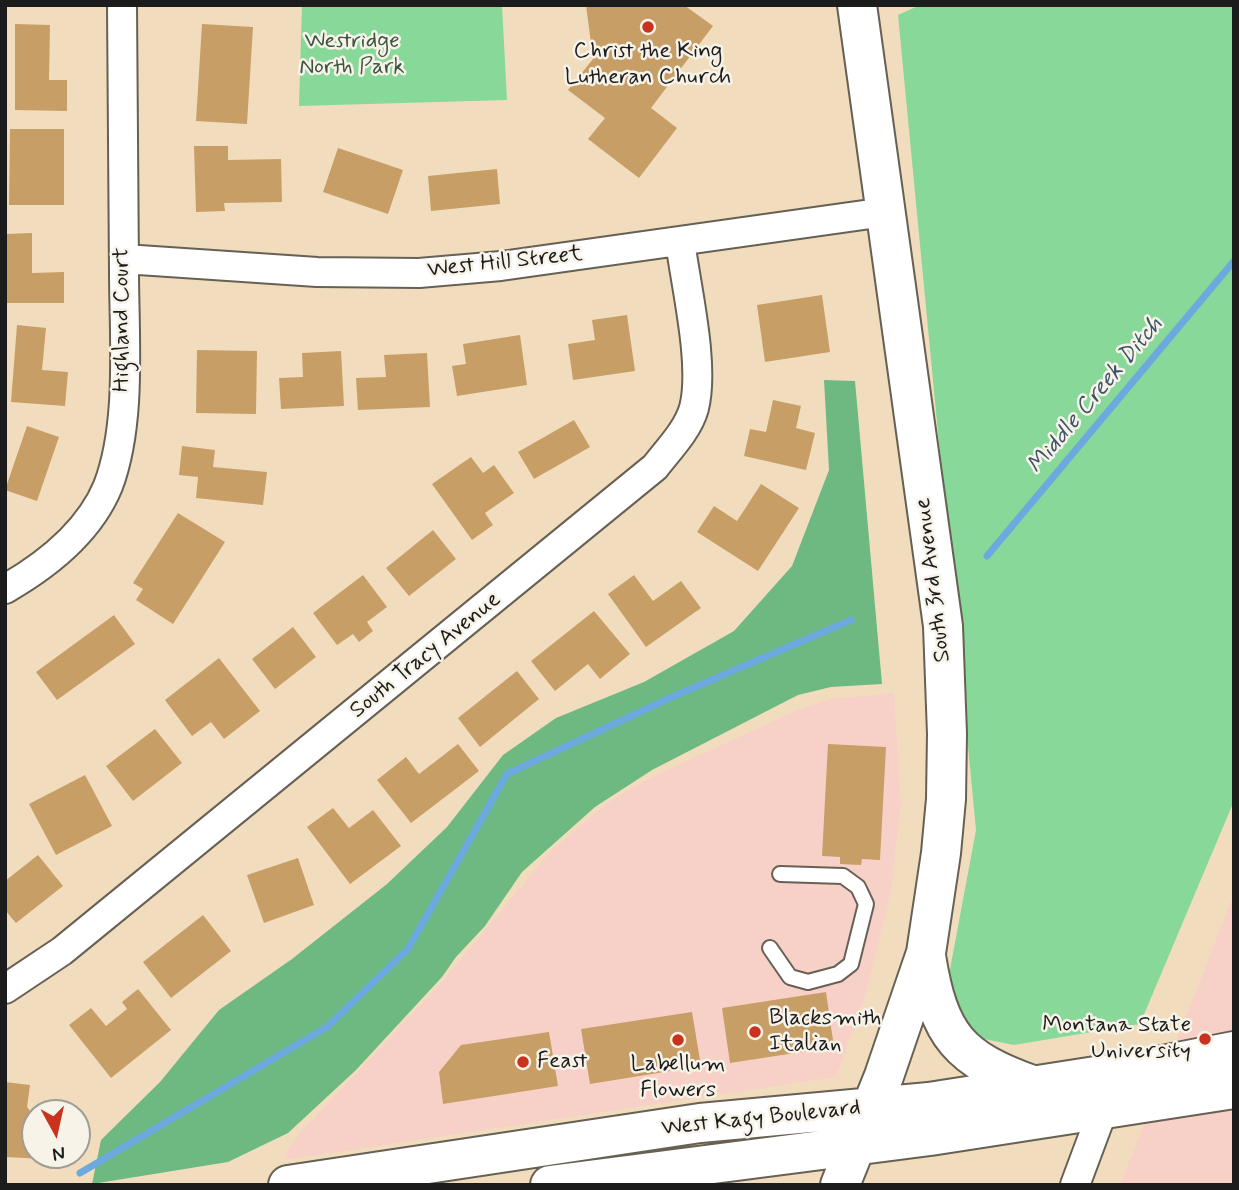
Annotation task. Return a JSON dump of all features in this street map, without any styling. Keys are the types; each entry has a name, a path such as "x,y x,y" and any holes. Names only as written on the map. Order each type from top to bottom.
{"main road":[{"name":"South 3rd Avenue","path":"841,1185 872,1107 926,953 946,799 947,697 943,626 857,5"},
{"path":"926,953 932,991 942,1020 956,1040 973,1057 997,1073 1035,1086"},
{"name":"West Kagy Boulevard","path":"300,1184 700,1123 929,1102 1147,1068 1234,1051"},
{"name":"West Kagy Boulevard","path":"550,1185 610,1181 1234,1089"}],"street":[{"name":"Highland Court","path":"5,589 37,569 66,545 97,509 107,486 120,438 125,369 122,5"},
{"name":"West Hill Street","path":"124,259 317,272 419,273 501,267 885,212"},
{"name":"South Tracy Avenue","path":"5,989 62,951 655,467 686,427 694,408 697,364 680,241"},
{"path":"1075,1185 1103,1110"}],"lane":[{"path":"770,948 790,977 808,982 838,974 851,964 866,904 858,887 843,876 780,874"}],"shaded area":[{"path":"894,693 901,804 891,891 866,993 836,1077 285,1160 299,1134 441,983 551,851 610,801 652,777 800,709 831,699"},
{"name":"Montana State University","path":"1234,894 1234,1185 1120,1185"}],"green space":[{"name":"Westridge North Park","path":"302,5 502,5 507,100 299,106"},
{"path":"920,5 1234,5 1234,801 1140,1024 1014,1045 969,1036 948,980 976,830 898,15"},
{"path":"824,380 855,381 882,684 831,687 798,695 652,770 595,807 522,872 485,926 456,957 442,977 356,1070 288,1133 228,1162 92,1184 101,1140 160,1082 219,1010 292,959 387,884 447,827 503,755 556,718 644,682 734,631 792,566 829,470"}],"building":[{"path":"586,5 684,5 713,26 651,108 677,128 639,178 588,139 605,118 568,90 593,59"},
{"path":"15,24 50,25 49,80 67,80 67,111 15,110"},
{"path":"202,24 253,27 247,124 196,121"},
{"path":"10,129 64,129 64,205 9,205"},
{"path":"194,146 228,146 228,160 281,159 282,202 224,203 225,211 196,212"},
{"path":"338,148 403,170 388,214 323,192"},
{"path":"497,169 500,204 431,211 428,176"},
{"path":"32,233 32,273 64,272 64,303 5,303 6,234"},
{"path":"822,295 830,352 765,362 757,305"},
{"path":"627,315 635,371 573,380 568,344 595,340 592,320"},
{"path":"17,325 46,328 42,370 68,372 65,406 11,402"},
{"path":"520,335 527,385 457,396 452,366 466,364 463,344"},
{"path":"197,350 257,351 256,414 196,413"},
{"path":"341,351 344,406 281,409 279,378 303,377 302,353"},
{"path":"427,353 430,407 358,410 356,378 386,377 384,355"},
{"path":"773,400 801,406 796,428 815,433 806,470 744,456 750,429 766,432"},
{"path":"574,420 590,447 534,479 518,452"},
{"path":"27,426 59,437 37,501 5,490"},
{"path":"182,446 215,450 213,467 267,472 263,505 196,498 198,477 179,475"},
{"path":"471,457 483,473 494,465 514,493 485,513 493,525 472,540 432,484"},
{"path":"761,484 799,508 758,571 697,532 714,506 737,521"},
{"path":"178,513 225,542 173,624 136,600 143,589 133,583"},
{"path":"433,530 456,559 409,596 386,568"},
{"path":"363,575 387,607 367,622 373,631 359,642 353,634 337,645 313,613"},
{"path":"634,575 653,601 681,581 701,608 646,647 608,594"},
{"path":"594,611 630,654 600,679 588,664 555,691 531,661"},
{"path":"114,615 135,644 57,700 36,672"},
{"path":"293,627 316,657 275,689 252,659"},
{"path":"219,658 260,711 224,739 211,722 192,736 165,700"},
{"path":"517,671 539,699 480,747 458,718"},
{"path":"155,729 182,763 133,801 106,766"},
{"path":"458,744 479,771 411,823 377,780 406,757 419,774"},
{"path":"828,744 886,747 880,860 862,859 861,865 840,864 840,857 822,856"},
{"path":"85,775 112,826 56,855 29,804"},
{"path":"333,808 349,828 373,810 401,846 350,884 307,827"},
{"path":"38,855 63,886 16,923 5,910 5,881"},
{"path":"298,858 314,905 264,923 247,875"},
{"path":"203,915 231,951 171,998 143,962"},
{"path":"138,989 171,1030 111,1078 69,1025 91,1008 106,1026 127,1009 122,1002"},
{"path":"826,992 834,1047 730,1063 722,1008"},
{"path":"692,1012 701,1066 590,1084 581,1029"},
{"path":"549,1032 558,1086 443,1104 439,1072 461,1045"},
{"path":"5,1082 30,1085 28,1099 21,1099 21,1158 5,1157"}],"waterway":[{"name":"Middle Creek Ditch","path":"987,556 1234,261"},
{"path":"80,1173 327,1027 408,949 507,774 672,697 851,620"}],"place":[{"name":"Christ the King Lutheran Church","path":"648,27"},
{"name":"Blacksmith Italian","path":"755,1032"},
{"name":"Montana State University","path":"1205,1039"},
{"name":"Labellum Flowers","path":"678,1040"},
{"name":"Feast","path":"523,1062"}]}
